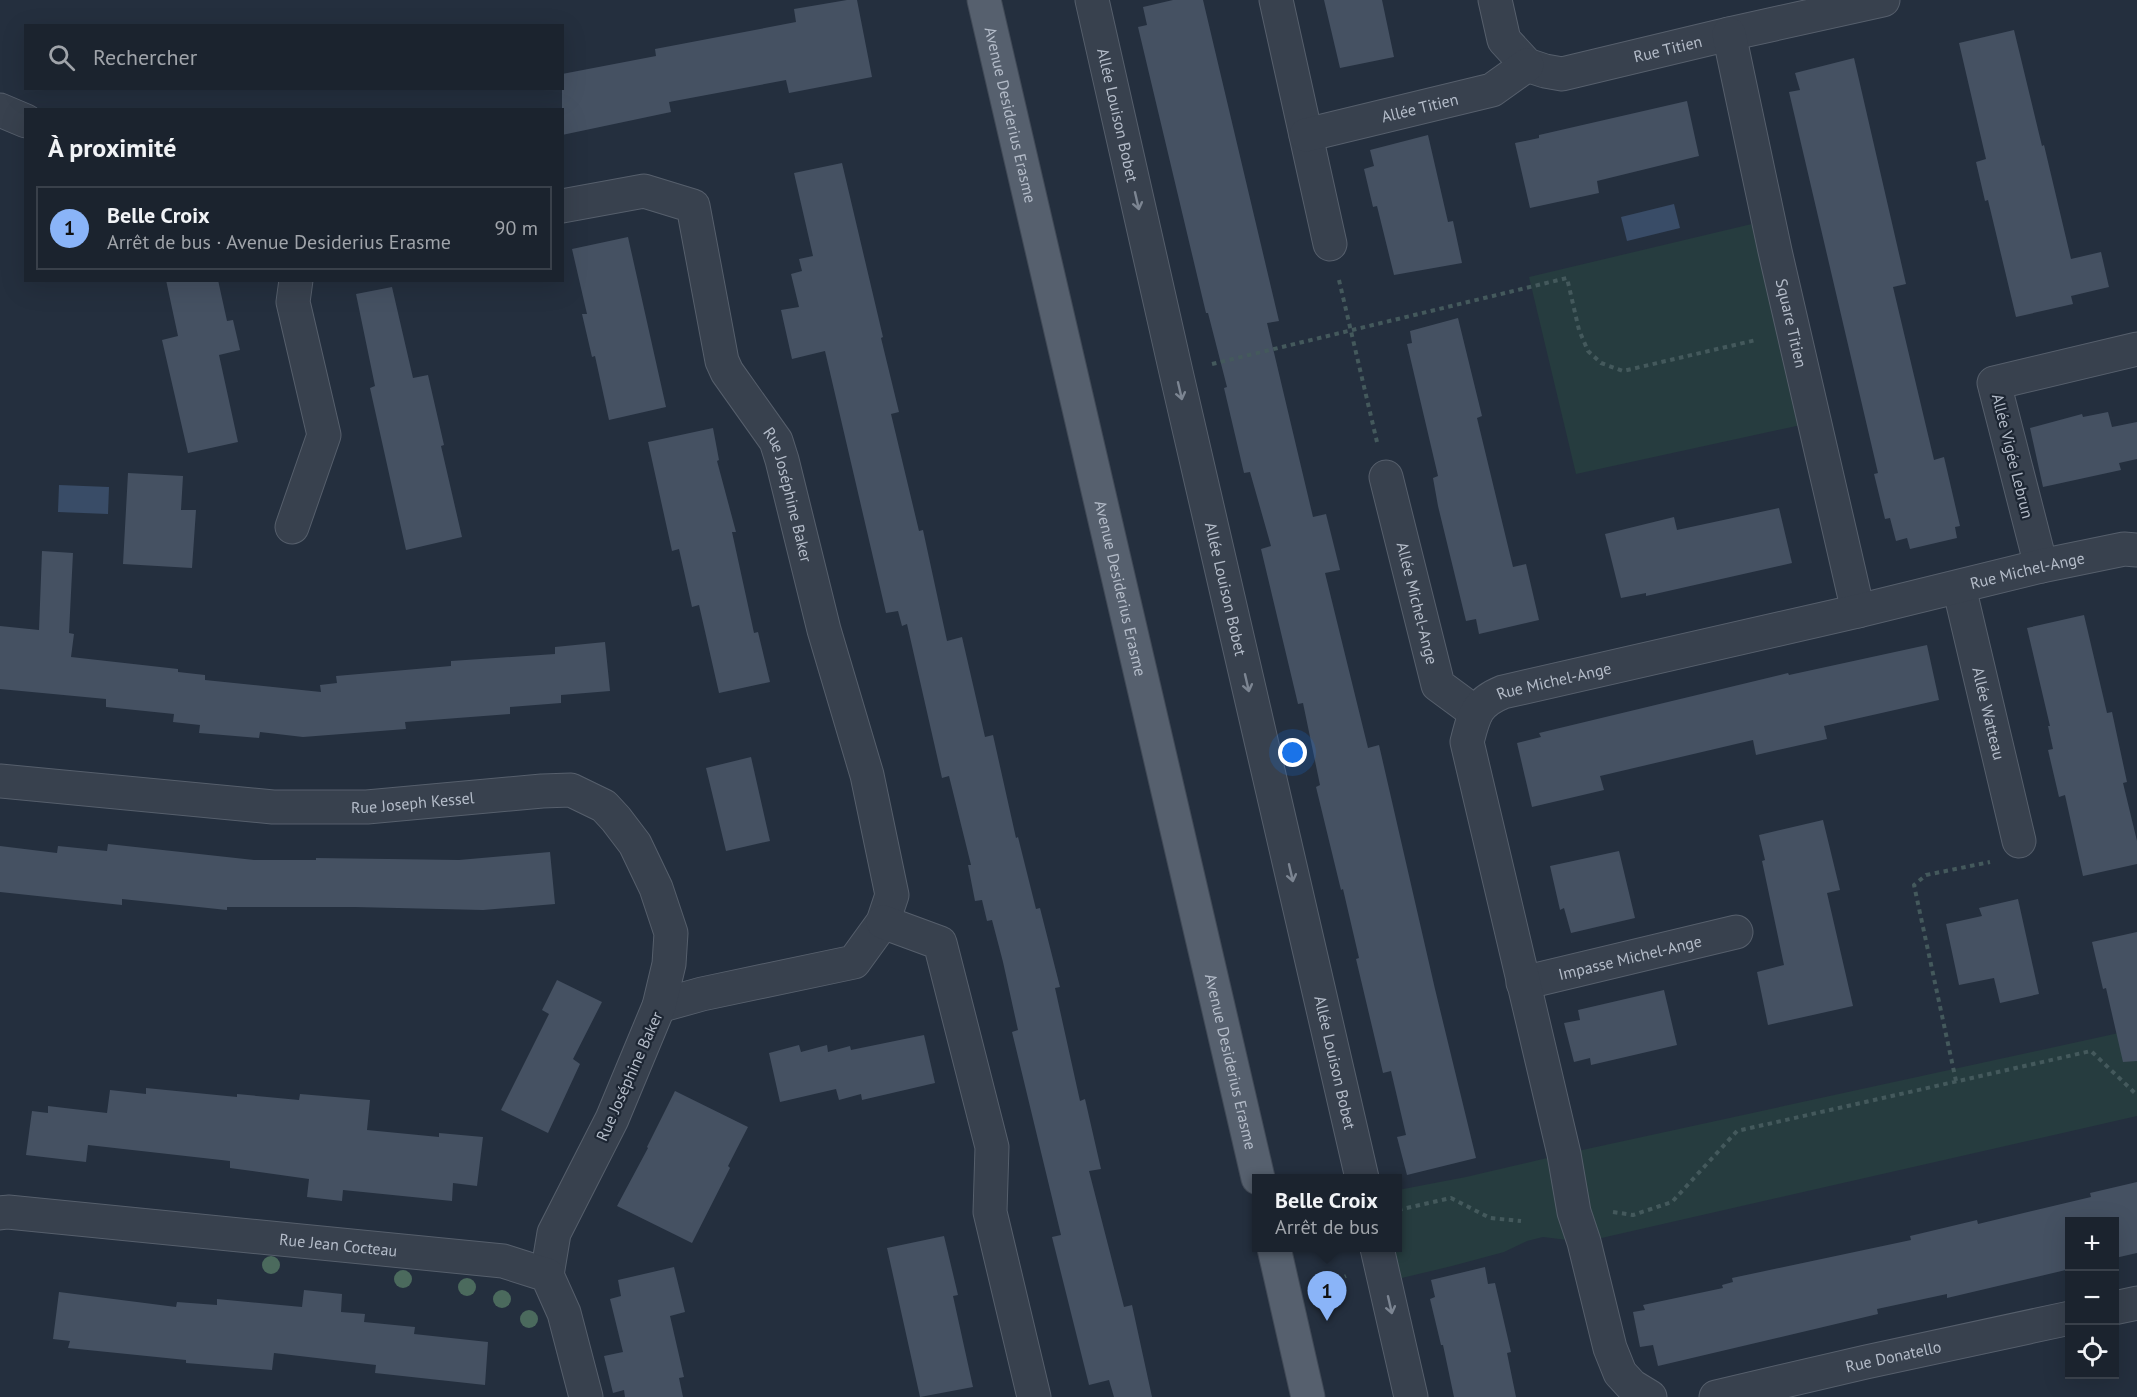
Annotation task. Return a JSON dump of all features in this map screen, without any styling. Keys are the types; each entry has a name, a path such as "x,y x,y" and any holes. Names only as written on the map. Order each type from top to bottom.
{"main road":[{"name":"Avenue Desiderius Erasme","path":"984,0 1257,1174"},
{"path":"1275,1252 1308,1397"}],"street":[{"name":"Allée Louison Bobet","path":"1092,0 1361,1174"},
{"path":"1276,0 1330,244"},
{"path":"1495,0 1504,40 1527,65"},
{"name":"Rue Titien","path":"1527,65 1562,74 1883,0"},
{"name":"Square Titien","path":"1729,34 1775,251 1858,611"},
{"name":"Allée Titien","path":"1305,135 1492,90 1527,65"},
{"path":"0,110 24,120"},
{"name":"Rue Joséphine Baker","path":"547,1275 554,1233 612,1119 658,1006 702,994 854,962 883,922 892,895 867,775 824,630 776,441 727,372 722,361 693,206 644,191 564,206"},
{"path":"292,527 324,435 293,302 296,282"},
{"name":"Allée Vigée Lebrun","path":"2041,566 1994,383 2137,349"},
{"name":"Allée Michel-Ange","path":"1386,477 1438,685 1476,713"},
{"name":"Rue Michel-Ange","path":"1589,1211 1564,1154 1467,742 1476,713 1486,699 1503,692 1858,611 2041,566 2124,549 2137,550"},
{"name":"Allée Watteau","path":"1959,586 2019,841"},
{"name":"Rue Joseph Kessel","path":"0,781 273,807 367,807 571,790 604,806 616,819 635,844 656,888 671,933 669,964 658,1006"},
{"path":"883,922 940,943 992,1147 990,1212 1034,1397"},
{"name":"Impasse Michel-Ange","path":"1523,983 1736,932"},
{"path":"1589,1211 1610,1348 1620,1373 1632,1386 1650,1397"},
{"name":"Rue Jean Cocteau","path":"0,1213 503,1261 547,1275"},
{"path":"1379,1256 1411,1397"},
{"path":"547,1275 564,1313 586,1397"},
{"path":"2119,1307 2137,1304"},
{"name":"Rue Donatello","path":"1716,1397 1877,1359 2065,1319"}],"path":[{"path":"1330,244 1386,477"},
{"path":"1176,372 1351,332 1567,278 1579,330 1588,351 1601,363 1623,372 1794,330"},
{"path":"1956,1081 1914,885 1926,874 2017,857 2019,841"},
{"path":"1589,1211 1633,1215 1672,1202 1737,1131 2091,1051 2137,1095"},
{"path":"1402,1209 1451,1198 1490,1218 1521,1221"},
{"path":"1287,1303 1359,1270 1379,1256"}],"green space":[{"path":"1756,223 1801,425 1576,474 1529,277"},
{"path":"2137,1029 2137,1116 1584,1242 1543,1237 1527,1241 1504,1252 1385,1282 1378,1252 1402,1252 1402,1189"}],"water":[{"path":"1674,204 1680,228 1627,241 1621,217"},
{"path":"59,485 109,487 108,514 58,512"}],"building":[{"path":"857,0 872,77 789,93 786,80 669,102 671,112 564,135 562,90 564,90 564,74 656,56 655,49 796,22 794,9"},
{"path":"1173,0 1203,0 1279,321 1267,323 1313,517 1326,514 1340,570 1325,573 1368,748 1379,745 1476,1158 1407,1175 1397,1137 1406,1135 1391,1071 1383,1073 1356,959 1359,958 1343,889 1341,890 1316,787 1320,785 1303,703 1298,704 1261,549 1271,546 1250,472 1244,473 1224,388 1227,387 1208,313 1206,313 1138,27 1147,25 1143,7"},
{"path":"1324,0 1382,0 1394,57 1340,68"},
{"path":"2014,30 2071,259 2101,252 2109,287 2071,296 2073,304 2016,317 1988,200 1985,201 1976,162 1986,159 1959,43"},
{"path":"1854,58 1906,284 1893,287 1934,460 1944,457 1960,526 1955,527 1957,538 1910,549 1907,538 1896,541 1890,518 1885,519 1874,474 1878,473 1789,92 1800,90 1795,73"},
{"path":"1687,101 1699,156 1597,181 1599,193 1530,208 1515,143 1539,138 1539,135"},
{"path":"1428,135 1448,222 1453,221 1462,263 1394,275 1377,206 1373,207 1364,169 1374,166 1370,150"},
{"path":"842,163 899,412 891,414 919,531 923,530 947,641 962,637 985,737 993,735 1016,838 1018,837 1036,909 1040,908 1060,987 1055,988 1080,1101 1085,1099 1101,1169 1089,1171 1124,1307 1132,1305 1152,1397 1114,1397 1109,1380 1089,1385 1052,1237 1061,1235 1012,1032 1018,1030 1003,962 992,920 987,921 982,900 975,901 968,865 971,865 949,776 942,778 907,624 902,626 898,611 886,613 825,351 792,359 781,310 799,307 791,274 802,271 799,259 813,256 794,173"},
{"path":"628,237 666,407 609,420 595,356 592,357 582,314 587,314 572,249"},
{"path":"166,282 218,282 227,321 233,320 240,350 219,355 238,442 188,453 162,340 178,336"},
{"path":"392,287 413,378 428,375 444,445 441,446 462,537 406,550 370,388 375,386 356,294"},
{"path":"1458,318 1482,416 1477,418 1513,567 1526,564 1539,620 1479,634 1476,619 1466,621 1438,506 1433,478 1438,476 1407,344 1412,343 1410,331"},
{"path":"2108,412 2112,427 2137,422 2137,459 2119,463 2121,470 2043,487 2030,428 2082,414 2083,417"},
{"path":"713,428 719,460 717,461 736,532 732,532 754,633 758,632 770,682 719,693 699,605 692,607 679,549 672,551 648,442"},
{"path":"128,473 183,476 181,510 196,510 192,568 123,564"},
{"path":"1779,508 1792,563 1646,596 1646,593 1621,598 1605,534 1674,517 1677,530"},
{"path":"42,551 73,553 69,633 74,634 71,657 178,669 178,672 205,675 205,680 321,692 320,685 337,683 336,676 451,666 451,661 555,654 555,647 605,642 610,691 561,695 561,703 510,707 510,714 405,722 406,729 303,737 260,732 259,738 199,733 200,725 173,722 174,714 106,707 106,699 0,689 0,626 39,630"},
{"path":"2084,615 2107,713 2112,712 2127,782 2123,783 2137,841 2137,864 2083,876 2065,795 2059,797 2048,750 2053,749 2048,726 2050,726 2027,628"},
{"path":"1927,645 1939,700 1824,726 1827,739 1756,755 1753,740 1600,776 1604,790 1532,807 1517,743 1541,737 1539,733 1788,673 1789,675"},
{"path":"751,757 770,841 726,851 706,768"},
{"path":"1823,820 1840,890 1827,893 1853,1006 1768,1025 1757,972 1784,965 1762,861 1765,860 1759,835"},
{"path":"108,844 254,860 316,860 316,858 459,860 550,852 555,904 483,910 227,907 227,910 122,899 122,905 0,892 0,846 57,853 58,846 107,851"},
{"path":"1619,851 1635,918 1571,933 1564,908 1560,910 1550,866"},
{"path":"2018,899 2039,994 2000,1003 1994,978 1959,985 1946,924 1982,916 1979,908"},
{"path":"2137,932 2137,1061 2123,1062 2106,988 2103,989 2092,942"},
{"path":"557,980 602,1002 573,1059 580,1064 548,1133 501,1110 549,1014 542,1010"},
{"path":"1664,990 1677,1045 1591,1065 1590,1058 1574,1062 1564,1023 1580,1020 1578,1010"},
{"path":"924,1035 935,1083 862,1100 861,1094 839,1100 836,1089 780,1102 769,1053 799,1045 801,1052 827,1045 828,1052 850,1046 851,1050"},
{"path":"146,1088 237,1097 237,1094 299,1100 300,1094 370,1100 367,1130 439,1137 439,1133 483,1137 477,1186 453,1183 452,1201 343,1190 342,1201 307,1197 309,1179 230,1168 230,1161 88,1145 86,1162 26,1155 32,1111 48,1113 48,1106 107,1113 110,1090 146,1094"},
{"path":"675,1091 748,1127 692,1243 617,1206"},
{"path":"2137,1182 2137,1253 2119,1257 2119,1217 2065,1217 2065,1270 1947,1298 1947,1294 1877,1309 1878,1314 1658,1366 1653,1345 1640,1347 1633,1312 1645,1310 1643,1305 1723,1288 1722,1285 1733,1282 1732,1278 1911,1240 1910,1236 1977,1220 1978,1224 2091,1197 2090,1193"},
{"path":"944,1236 958,1295 953,1296 973,1387 920,1397 887,1248"},
{"path":"674,1267 685,1312 670,1316 684,1377 679,1378 683,1397 625,1397 624,1390 613,1393 604,1356 623,1352 610,1299 621,1296 618,1280"},
{"path":"1485,1267 1488,1284 1495,1283 1511,1352 1507,1353 1516,1397 1454,1397 1430,1299 1435,1297 1431,1280"},
{"path":"304,1290 342,1294 341,1312 365,1314 364,1322 415,1327 414,1334 488,1342 485,1385 375,1373 376,1365 274,1353 272,1370 186,1363 186,1360 68,1348 70,1341 53,1339 59,1292 176,1307 177,1302 217,1305 217,1299 302,1307"}],"place":[{"name":"Belle Croix","path":"1327,1321"}]}
